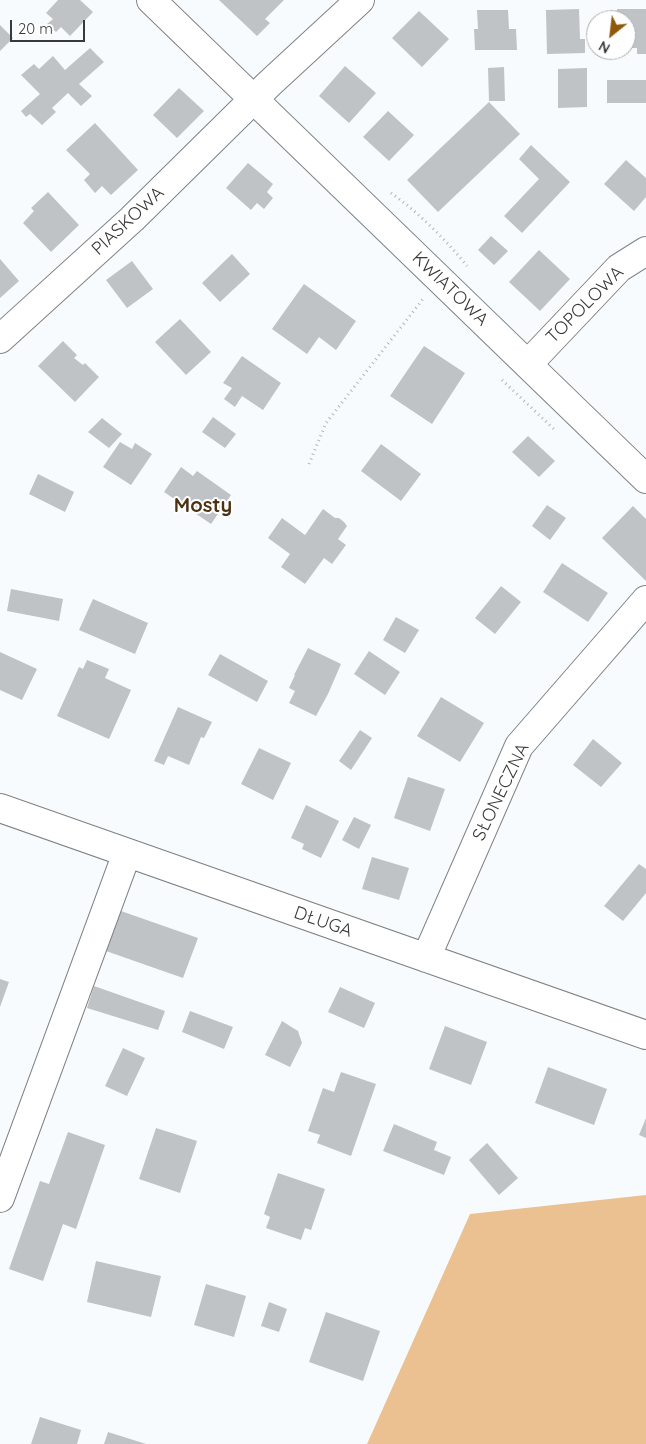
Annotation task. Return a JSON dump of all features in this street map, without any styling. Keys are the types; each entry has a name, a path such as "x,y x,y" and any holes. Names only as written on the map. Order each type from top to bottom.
{"street":[{"name":"KWIATOWA","path":"151,0 646,478"},
{"name":"PIASKOWA","path":"0,339 132,219 254,99 360,0"},
{"name":"TOPOLOWA","path":"528,364 619,268 646,251"},
{"name":"SŁONECZNA","path":"426,958 519,746 646,600"},
{"name":"DŁUGA","path":"0,808 646,1035"},
{"path":"0,1198 127,853"}],"path":[{"path":"309,464 326,423 439,278"}],"shaded area":[{"path":"646,1195 646,1444 367,1444 470,1214"}],"building":[{"path":"58,0 80,0 93,12 70,36 61,27 56,32 47,24 53,19 46,13"},
{"path":"219,0 284,0 265,19 270,23 257,36"},
{"path":"579,9 580,39 585,39 585,53 547,54 546,10"},
{"path":"646,9 646,54 637,54 636,10 617,10"},
{"path":"477,10 508,10 509,29 516,29 517,50 475,50 474,29 478,29"},
{"path":"419,11 449,39 422,67 392,38"},
{"path":"0,25 13,38 0,51"},
{"path":"90,48 104,62 79,84 92,96 81,106 68,93 52,108 56,112 42,125 30,114 26,117 21,111 40,94 21,75 34,64 39,69 53,56 65,70"},
{"path":"345,66 376,93 349,123 319,96"},
{"path":"504,67 505,101 489,101 488,68"},
{"path":"587,68 587,107 558,108 558,69"},
{"path":"607,80 646,80 646,103 607,103"},
{"path":"179,88 204,111 177,138 153,115"},
{"path":"489,102 520,134 438,212 407,180"},
{"path":"388,111 414,135 389,161 363,137"},
{"path":"95,123 138,170 111,195 102,186 95,193 84,180 90,174 66,150"},
{"path":"531,145 570,182 522,233 504,216 539,179 519,159"},
{"path":"626,160 646,178 646,197 634,211 604,184"},
{"path":"248,163 273,184 267,192 273,198 264,209 257,203 251,210 226,188"},
{"path":"48,192 79,225 51,252 23,223 34,211 31,208"},
{"path":"491,236 508,251 494,265 478,250"},
{"path":"539,250 570,279 540,311 509,282"},
{"path":"232,254 250,274 220,302 202,283"},
{"path":"0,259 19,281 0,298"},
{"path":"132,261 153,289 127,308 106,280"},
{"path":"304,284 356,321 336,350 319,337 307,354 272,329"},
{"path":"180,319 211,352 186,375 155,342"},
{"path":"63,341 77,355 74,358 83,365 85,363 99,377 75,402 38,366"},
{"path":"424,346 465,373 432,424 390,396"},
{"path":"242,356 281,383 263,410 242,396 235,407 224,399 232,388 223,383"},
{"path":"213,417 236,434 225,448 202,432"},
{"path":"102,418 122,434 109,448 88,432"},
{"path":"528,436 555,461 539,477 512,452"},
{"path":"120,442 132,449 135,443 152,454 131,485 103,467"},
{"path":"381,444 421,474 401,501 361,471"},
{"path":"181,467 193,476 197,471 231,495 211,524 164,492"},
{"path":"38,474 74,492 65,512 29,494"},
{"path":"547,505 566,518 550,540 532,526"},
{"path":"633,506 646,519 646,581 602,538"},
{"path":"323,509 335,518 339,518 347,526 338,539 346,545 332,564 324,558 305,584 281,567 290,554 268,538 282,518 305,535"},
{"path":"562,563 608,593 588,622 543,592"},
{"path":"501,586 521,602 495,634 475,618"},
{"path":"11,589 63,599 59,621 7,611"},
{"path":"93,599 148,623 135,654 79,630"},
{"path":"396,617 419,630 405,653 383,640"},
{"path":"308,648 341,664 316,716 289,703 295,691 289,688"},
{"path":"369,651 400,672 385,695 354,674"},
{"path":"0,652 37,669 22,700 0,690"},
{"path":"220,654 268,681 257,702 208,675"},
{"path":"87,660 109,669 105,678 131,690 109,739 57,716 79,667 83,669"},
{"path":"441,697 484,723 460,762 417,736"},
{"path":"178,707 212,722 204,738 201,737 189,765 168,756 164,765 154,761"},
{"path":"360,730 372,738 351,770 339,761"},
{"path":"593,739 622,763 601,787 573,765"},
{"path":"259,748 291,763 273,800 241,784"},
{"path":"408,777 445,789 430,831 394,818"},
{"path":"306,805 339,821 321,858 302,849 304,844 291,838"},
{"path":"354,817 371,825 359,849 342,840"},
{"path":"372,857 409,868 399,900 362,889"},
{"path":"639,864 646,869 646,893 623,921 604,906"},
{"path":"121,911 198,938 183,978 106,951"},
{"path":"0,979 9,982 0,1007"},
{"path":"94,986 165,1011 158,1030 87,1008"},
{"path":"340,987 375,1003 364,1028 328,1012"},
{"path":"190,1011 233,1027 224,1049 182,1032"},
{"path":"282,1021 298,1031 302,1043 290,1067 265,1055"},
{"path":"445,1026 487,1042 471,1085 429,1069"},
{"path":"123,1048 145,1058 127,1096 105,1086"},
{"path":"548,1067 607,1089 594,1125 535,1103"},
{"path":"341,1072 376,1084 351,1156 317,1143 320,1135 308,1131 323,1088 334,1092"},
{"path":"646,1118 646,1138 639,1135"},
{"path":"394,1124 437,1142 434,1150 451,1157 444,1175 383,1151"},
{"path":"156,1128 197,1141 180,1193 139,1179"},
{"path":"68,1132 105,1145 76,1229 63,1224 43,1281 9,1269 40,1181 49,1184"},
{"path":"487,1143 518,1178 499,1195 469,1160"},
{"path":"278,1173 325,1189 311,1230 305,1228 301,1240 266,1228 270,1217 264,1214"},
{"path":"96,1261 161,1276 151,1317 87,1302"},
{"path":"206,1284 246,1296 234,1337 194,1325"},
{"path":"269,1302 287,1309 279,1332 261,1326"},
{"path":"326,1312 380,1331 363,1381 309,1362"},
{"path":"40,1417 81,1430 77,1444 31,1444"},
{"path":"108,1432 146,1444 104,1444"}],"district":[{"name":"Mosty","path":"203,506"}]}
